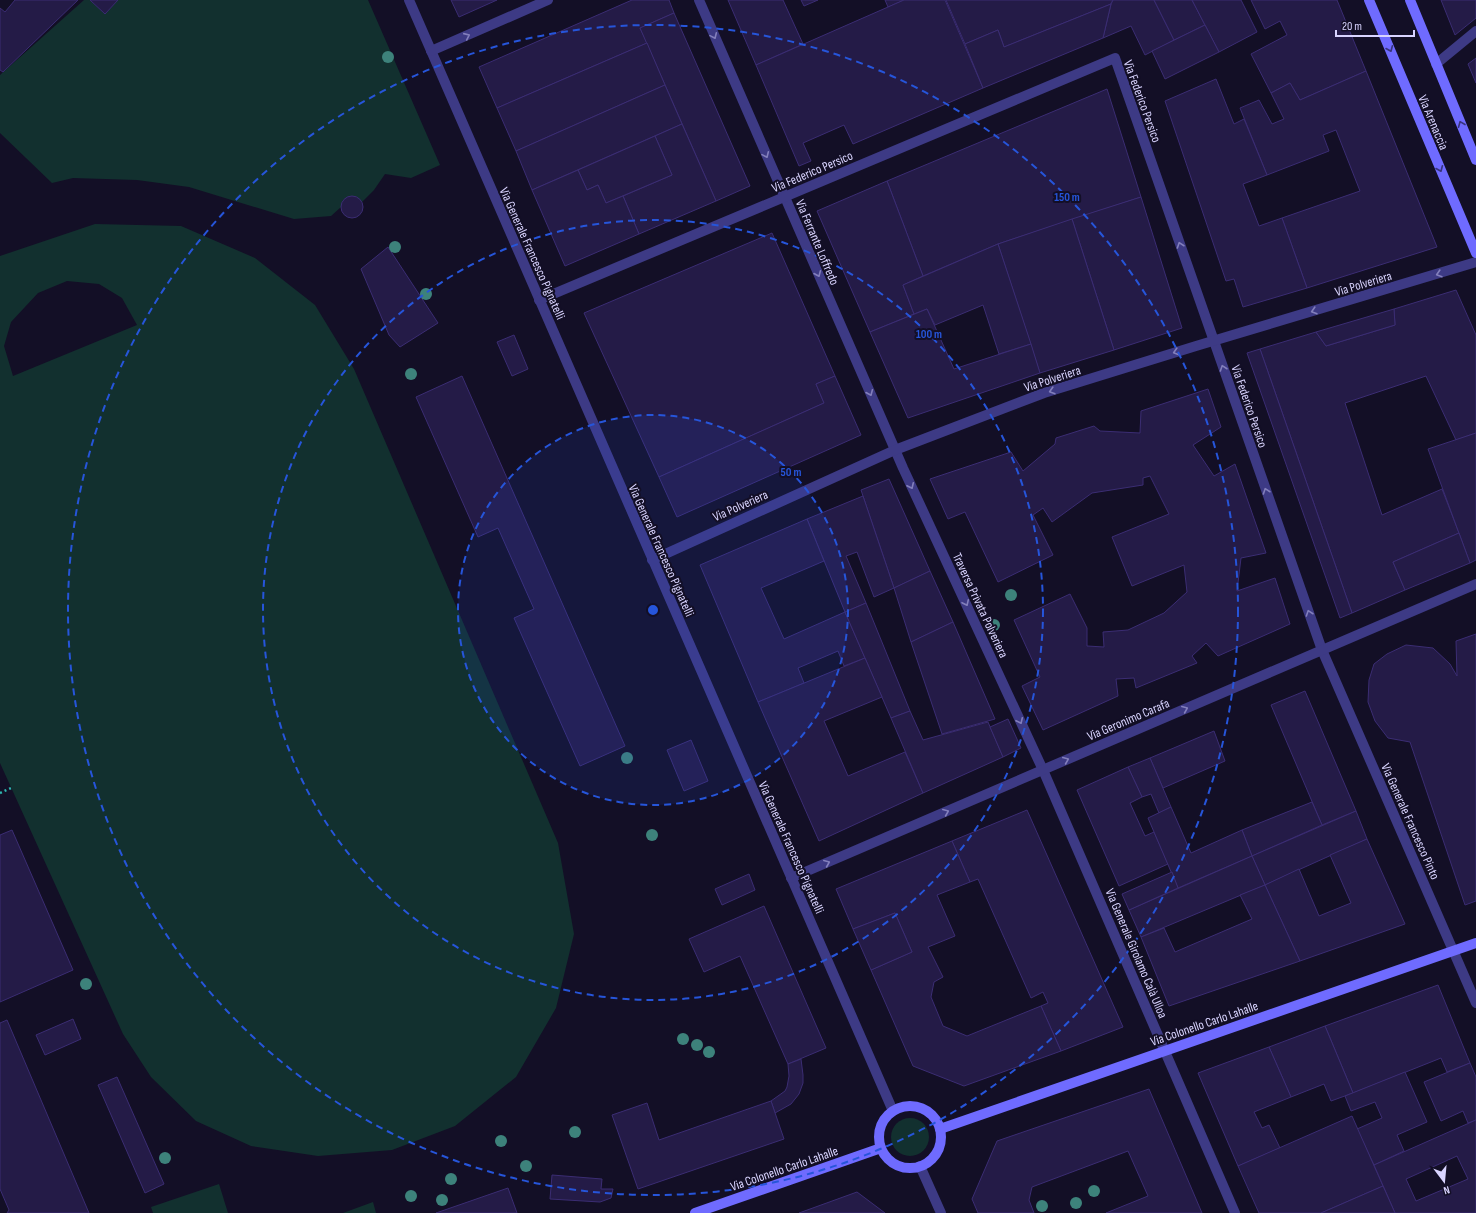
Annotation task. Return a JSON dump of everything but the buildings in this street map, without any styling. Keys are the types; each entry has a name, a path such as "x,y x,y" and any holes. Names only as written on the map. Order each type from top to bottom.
{"street":[{"name":"Via Generale Francesco Pignatelli","path":"409,0 893,1111"},
{"path":"431,51 548,0"},
{"name":"Via Ferrante Loffredo","path":"699,0 895,450"},
{"name":"Via Arenaccia","path":"1369,0 1476,253"},
{"name":"Via Arenaccia","path":"1410,0 1476,160"},
{"path":"1436,64 1476,31"},
{"name":"Via Federico Persico","path":"539,300 1115,58 1322,650"},
{"name":"Via Polveriera","path":"652,560 895,450 1044,393 1476,262"},
{"name":"Traversa Privata Polveriera","path":"895,450 1043,770"},
{"name":"Via Geronimo Carafa","path":"791,878 1476,584"},
{"name":"Via Generale Francesco Pinto","path":"1322,650 1476,1003"},
{"name":"Via Generale Girolamo Calà Ulloa","path":"1043,770 1235,1213"},
{"name":"Via Colonello Carlo Lahalle","path":"940,1129 1476,943"},
{"path":"912,1106 925,1109 936,1119 940,1129 941,1140 939,1148 928,1162 920,1166 908,1168 894,1163 885,1156 881,1148 879,1137 881,1126 885,1118 899,1108 912,1106"},
{"name":"Via Colonello Carlo Lahalle","path":"696,1213 881,1148"},
{"path":"920,1166 941,1213"}],"path":[{"path":"0,793 11,788"}],"green space":[{"path":"84,0 90,0 105,14 118,0 368,0 440,165 411,178 385,174 374,190 362,202 357,197 351,196 343,200 341,207 331,216 294,219 189,187 137,180 73,178 52,183 0,133 0,75"},
{"path":"95,224 181,226 255,258 315,305 354,369 558,843 574,934 556,1008 516,1077 455,1126 392,1150 318,1156 251,1146 196,1121 151,1077 123,1034 0,763 0,256","holes":["67,281 99,284 122,298 137,325 13,376 4,346 11,322 38,293"]},
{"path":"906,1118 914,1118 924,1123 928,1130 928,1144 924,1151 914,1156 906,1156 896,1151 894,1148 891,1141 891,1133 896,1123 899,1121"},
{"path":"219,1184 228,1213 153,1213 151,1207"},
{"path":"373,1202 376,1213 343,1213"}]}
